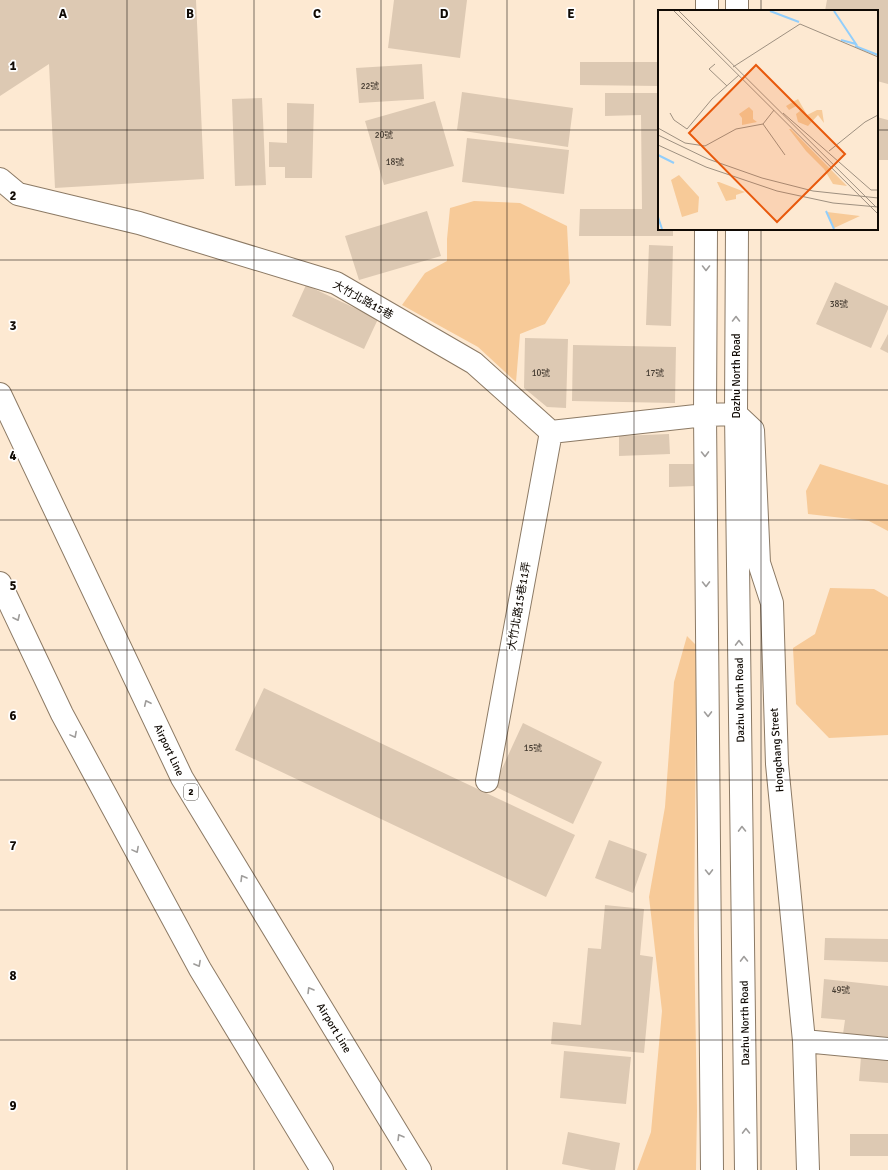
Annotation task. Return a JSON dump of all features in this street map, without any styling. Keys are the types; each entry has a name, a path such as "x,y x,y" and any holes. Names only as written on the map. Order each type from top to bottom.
{"main road":[{"name":"大竹北路15巷","path":"0,179 18,194 139,223 336,283 474,363 551,432"},
{"path":"706,230 704,415 712,1170"},
{"name":"Dazhu North Road","path":"737,230 736,414 746,1170"},
{"name":"Airport Line","path":"0,394 182,778 420,1170"},
{"path":"551,432 704,415 736,414"},
{"name":"Hongchang Street","path":"736,414 753,430 759,562 772,603 777,764 804,1041 808,1170"},
{"name":"大竹北路15巷11弄","path":"487,781 551,432"},
{"path":"0,583 62,714 197,962 322,1170"},
{"path":"804,1041 888,1049"}],"shaded area":[{"path":"474,201 520,203 567,226 570,283 545,324 520,334 516,382 478,347 402,305 425,273 447,261 447,239 450,208"},
{"path":"820,464 888,485 888,531 869,521 808,514 806,491"},
{"path":"830,588 874,589 888,597 888,735 829,738 796,704 793,648 815,634"},
{"path":"687,636 701,650 696,702 694,932 697,1111 696,1170 637,1170 651,1132 662,1011 649,897 665,807 674,682"}],"building":[{"path":"0,0 196,0 204,179 55,188 49,64 0,96"},
{"path":"394,0 467,0 460,58 388,48"},
{"path":"827,0 888,0 888,84 878,81 878,10 825,10"},
{"path":"580,62 658,62 658,86 580,85"},
{"path":"422,64 424,99 359,103 356,68"},
{"path":"462,92 573,108 568,147 457,130"},
{"path":"605,93 658,93 658,230 673,230 673,236 579,236 580,209 642,209 641,115 605,116"},
{"path":"262,98 266,185 235,186 232,99"},
{"path":"435,101 454,166 384,185 365,121"},
{"path":"287,103 314,104 312,178 285,178 285,167 269,167 269,142 287,143"},
{"path":"878,117 888,120 888,160 878,160"},
{"path":"467,138 569,150 564,194 462,182"},
{"path":"427,211 441,256 359,280 345,236"},
{"path":"649,245 673,246 671,326 646,325"},
{"path":"835,282 888,306 871,348 816,324"},
{"path":"306,285 378,319 364,349 292,316"},
{"path":"888,334 888,353 880,349"},
{"path":"525,338 568,339 566,408 547,407 524,388"},
{"path":"573,345 676,347 675,403 572,401"},
{"path":"669,434 670,454 619,456 619,436"},
{"path":"669,464 694,464 695,486 669,487"},
{"path":"264,688 575,835 546,897 235,750"},
{"path":"523,723 602,762 573,824 494,786"},
{"path":"609,840 647,854 633,893 595,878"},
{"path":"605,905 644,909 640,955 653,957 644,1053 551,1044 553,1022 581,1025 588,948 601,949"},
{"path":"825,938 888,939 888,962 824,960"},
{"path":"824,979 888,986 888,1038 843,1034 845,1020 821,1018"},
{"path":"564,1051 631,1057 626,1104 560,1098"},
{"path":"861,1057 888,1059 888,1083 859,1081"},
{"path":"568,1132 620,1143 615,1170 591,1170 562,1164"},
{"path":"850,1134 888,1134 888,1156 850,1156"}]}
